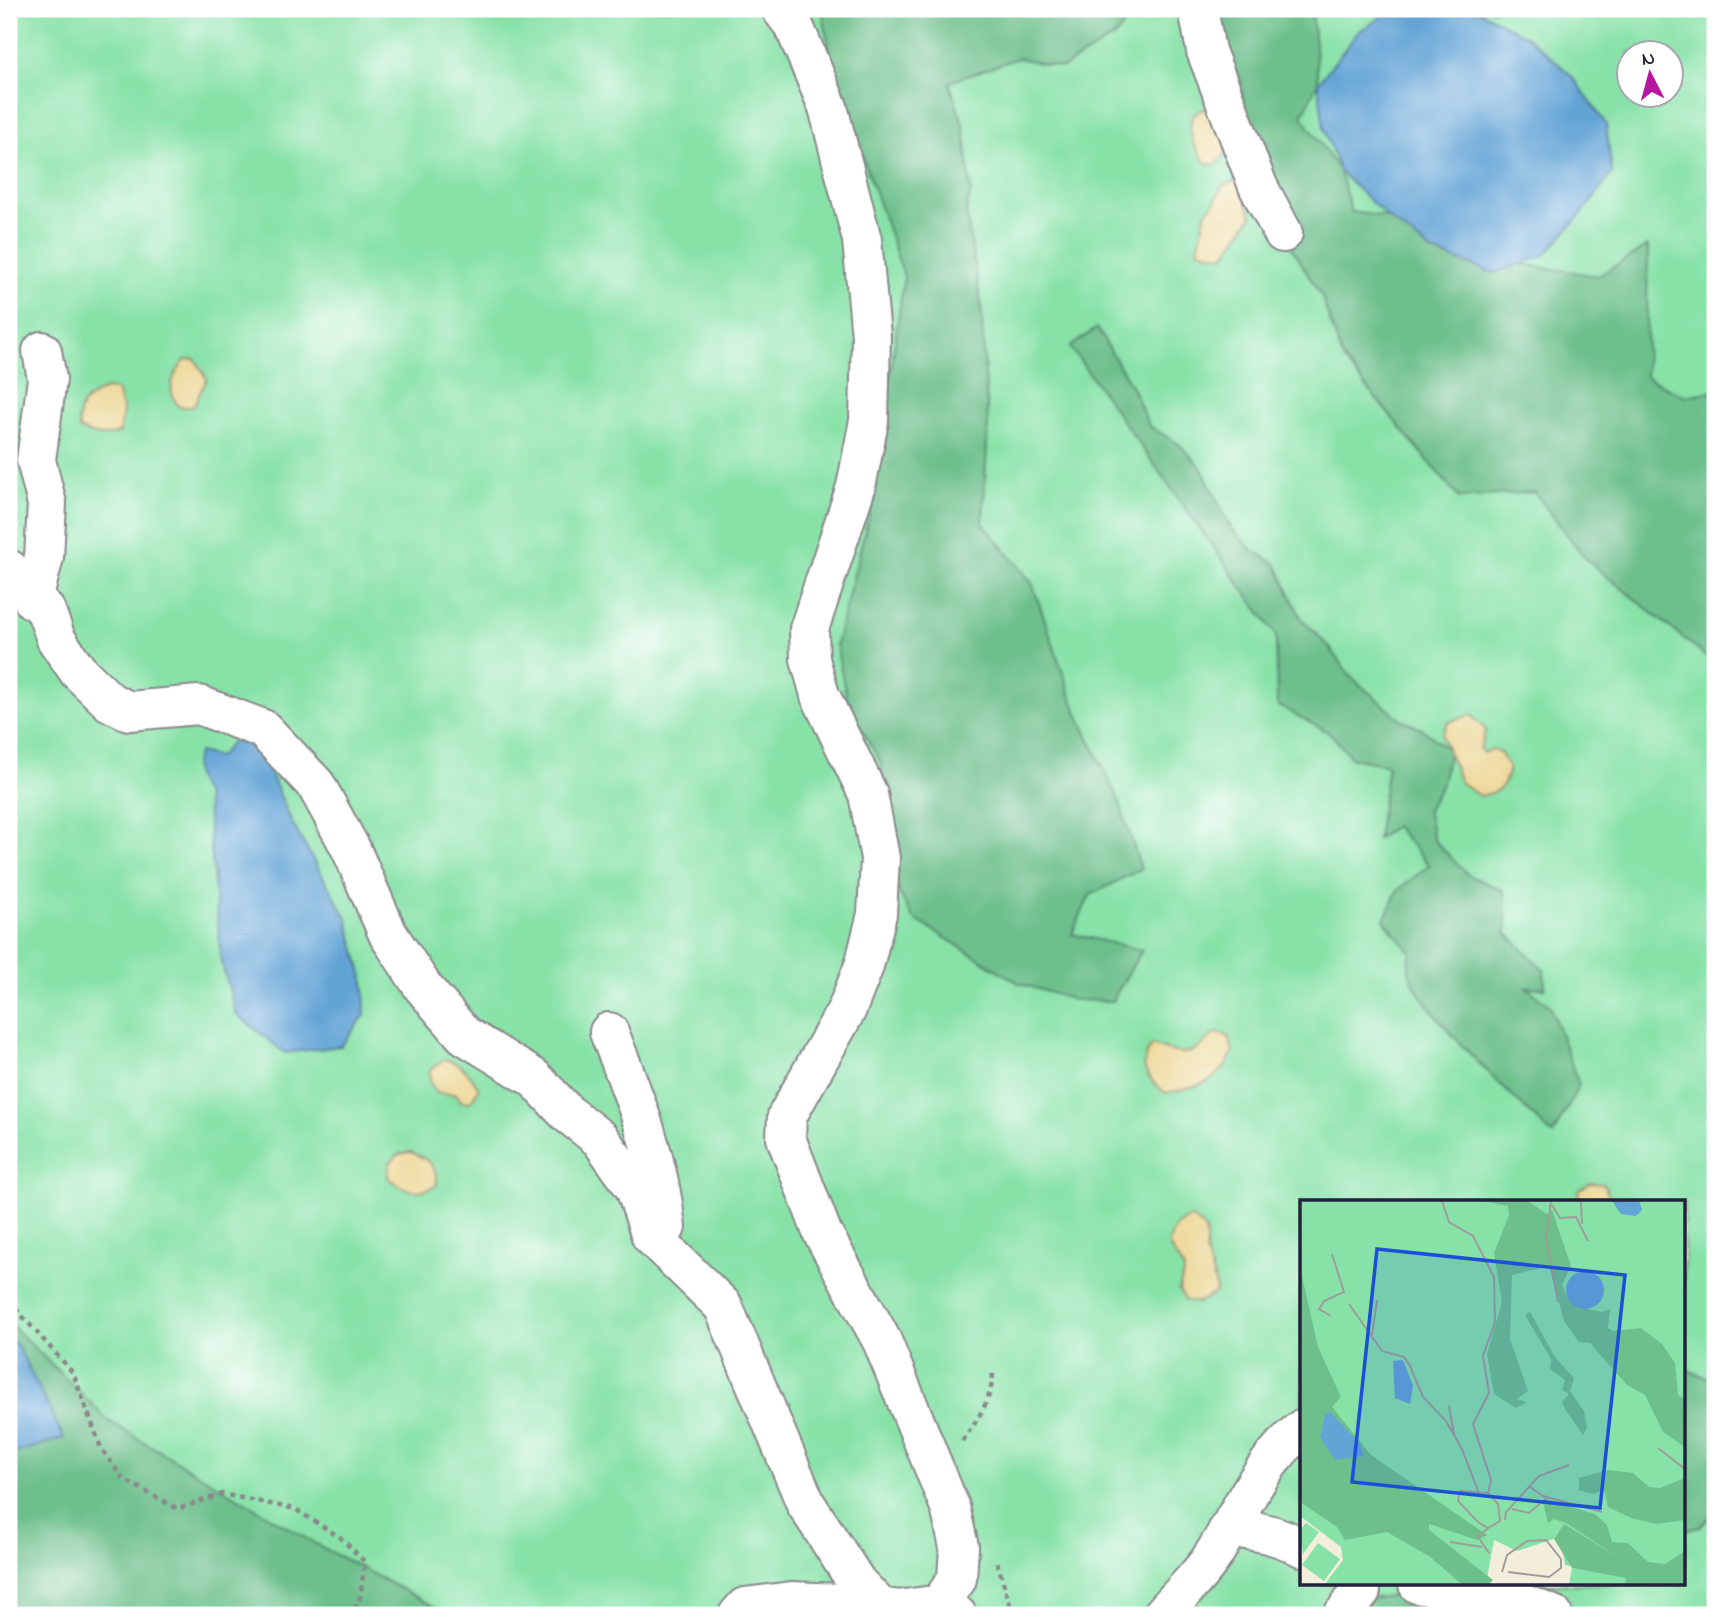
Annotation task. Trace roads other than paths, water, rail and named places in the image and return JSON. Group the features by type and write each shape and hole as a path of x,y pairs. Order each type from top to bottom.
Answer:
{"lane":[{"path":"738,1615 745,1607 792,1601 898,1610 948,1610 957,1579 959,1547 950,1507 882,1341 822,1232 786,1138 787,1116 847,1009 864,966 877,914 880,858 868,793 820,695 810,659 809,629 856,487 869,421 871,336 862,240 828,107 794,26 781,9"},
{"path":"1198,9 1206,51 1258,186 1283,233"},
{"path":"33,600 44,557 47,504 36,460 47,379 42,351"},
{"path":"9,569 33,600 46,611 56,639 78,671 110,702 129,711 199,705 263,729 316,785 351,849 388,934 423,986 464,1035 534,1078 567,1113 600,1139 635,1188 651,1236 723,1306 806,1504 858,1583 880,1607"},
{"path":"610,1032 654,1151 662,1189 668,1252"},
{"path":"619,1223 635,1188"},
{"path":"1162,1615 1210,1560 1246,1493 1282,1445 1300,1431"},
{"path":"1228,1529 1252,1529 1277,1535 1300,1546"},
{"path":"1343,1615 1361,1591 1358,1586"},
{"path":"1429,1586 1524,1604 1553,1615"}],"water":[{"path":"1394,9 1478,10 1528,37 1571,75 1606,124 1612,173 1586,209 1544,256 1494,273 1433,252 1387,217 1340,172 1324,129 1318,83 1358,32"},
{"path":"233,741 259,747 293,825 347,918 364,981 365,1015 341,1046 285,1053 236,1014 221,960 206,796 197,780 195,769 199,752 219,757"},
{"path":"9,1338 17,1345 64,1438 9,1455"}]}
